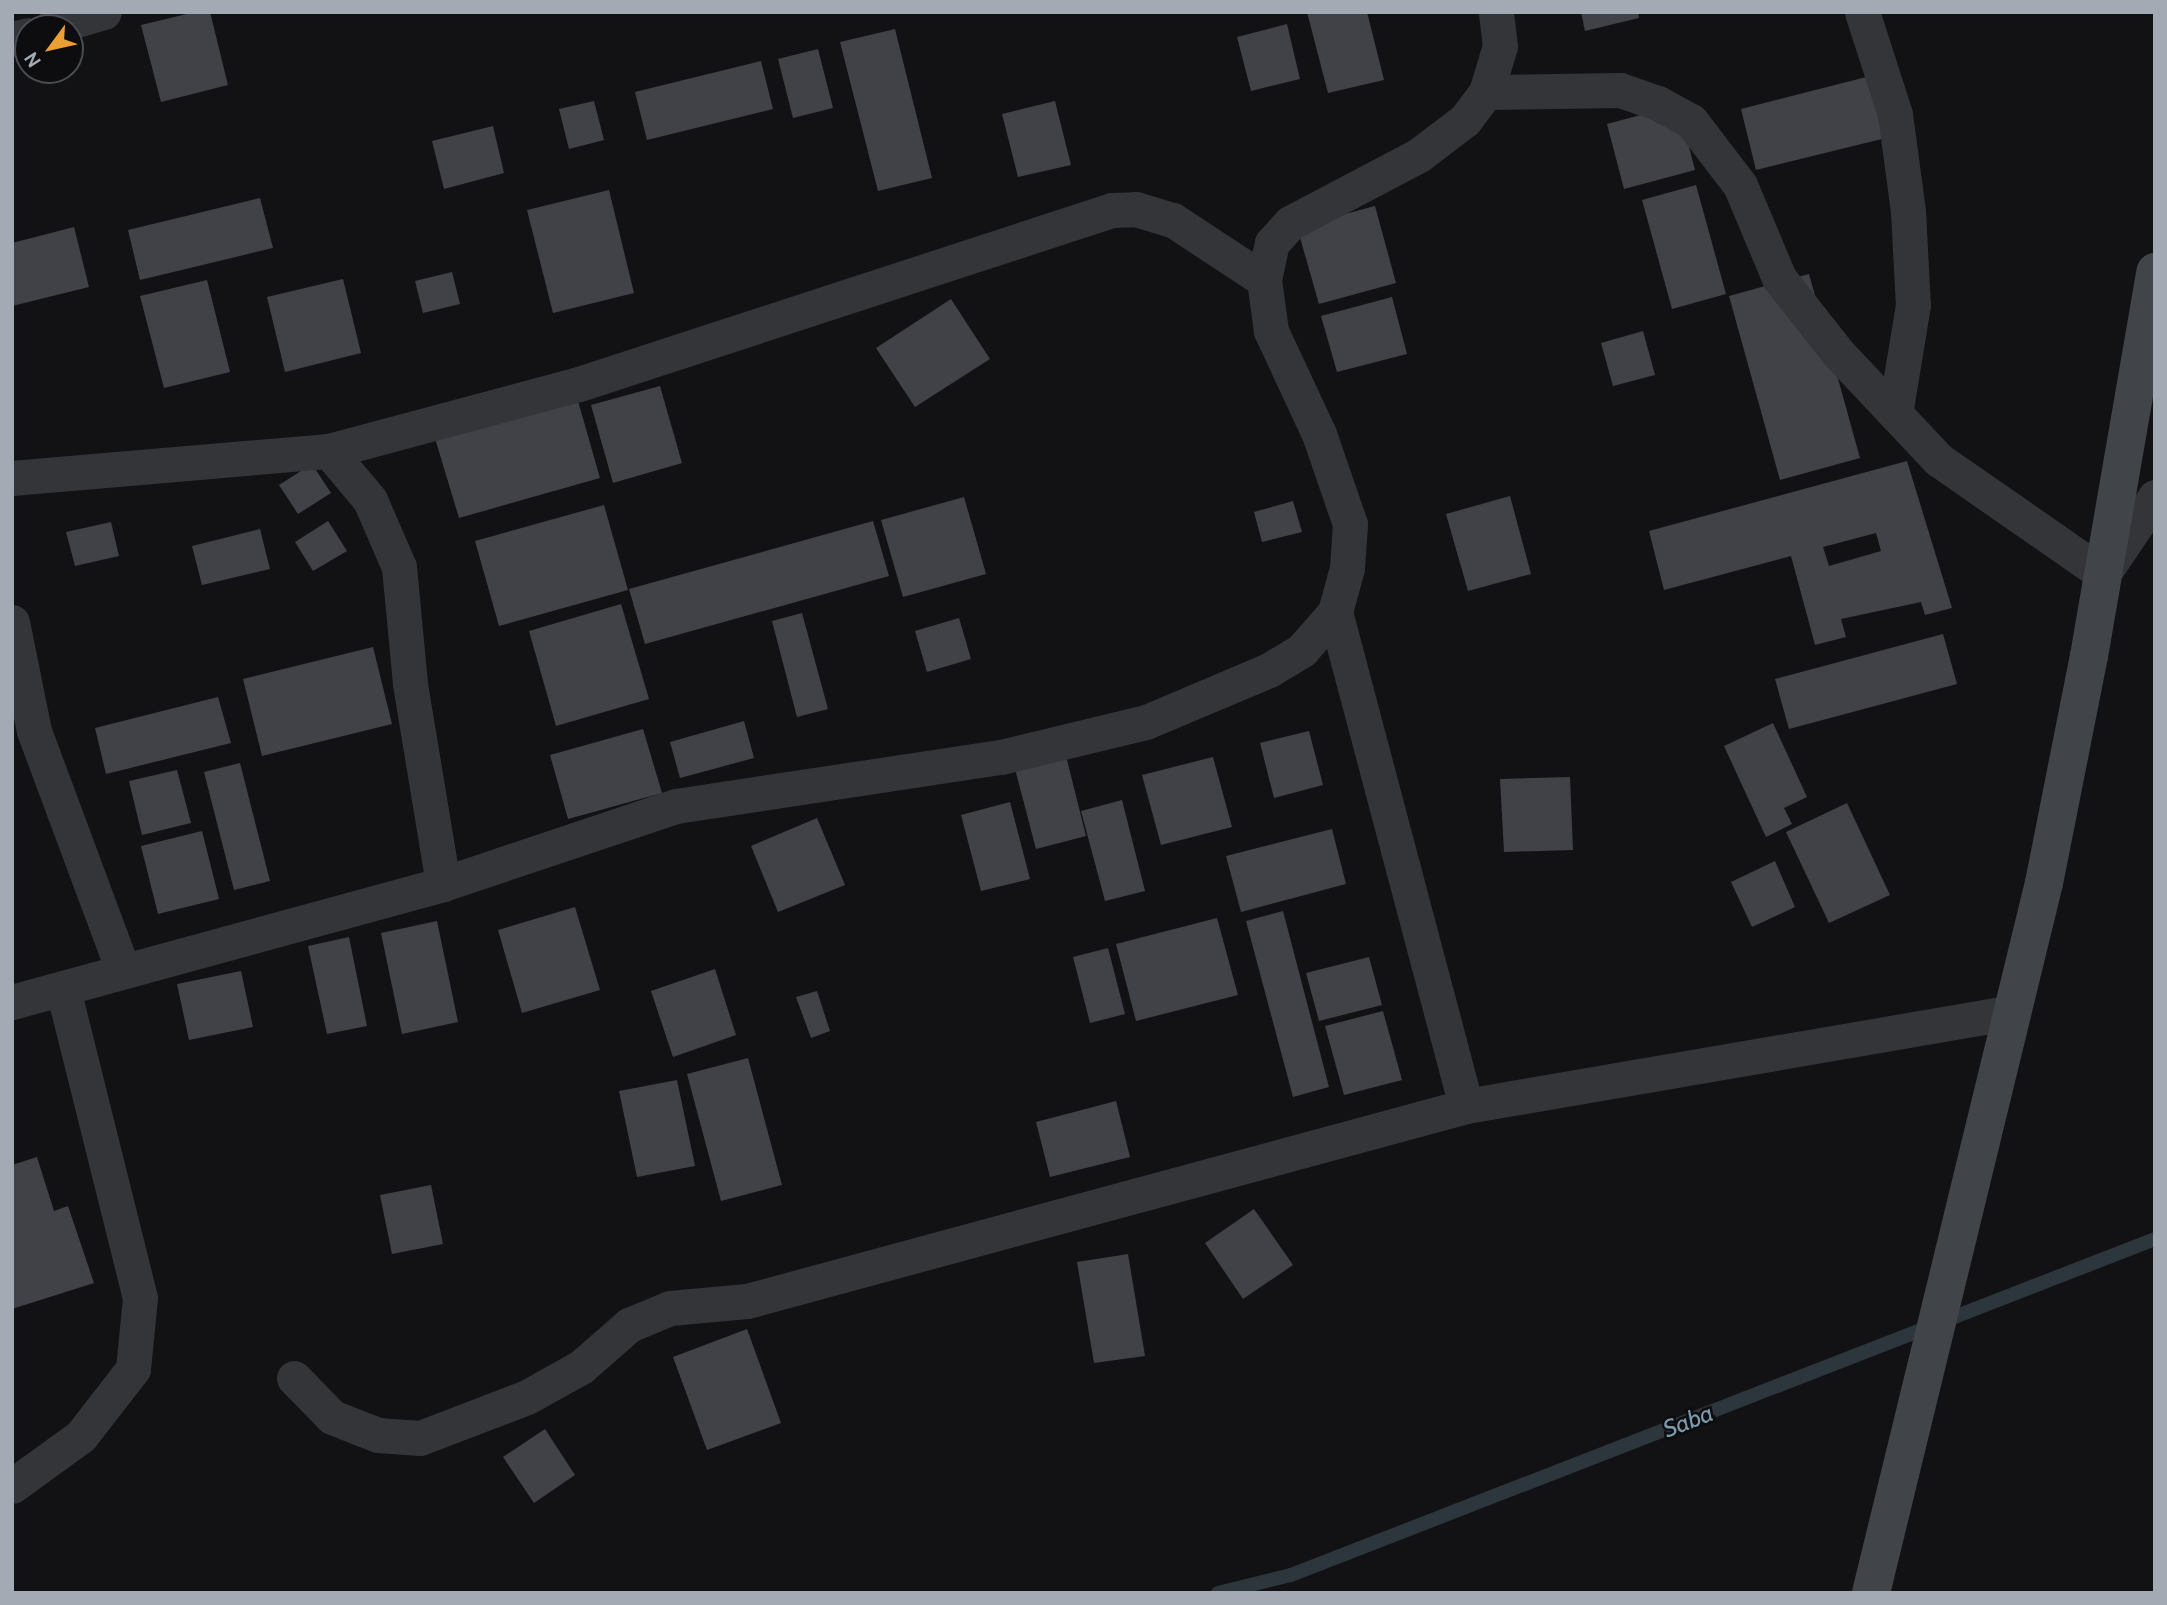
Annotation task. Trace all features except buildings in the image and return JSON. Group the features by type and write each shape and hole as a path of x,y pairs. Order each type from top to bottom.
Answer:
{"street":[{"path":"84,18 104,12"},
{"path":"12,1002 443,884 676,806 1001,757 1146,722 1269,670 1302,650 1335,612 1347,568 1350,524 1319,434 1271,331 1264,281 1272,243 1290,223 1419,155 1465,120 1486,92 1500,46 1496,12"},
{"path":"1862,12 1895,114 1908,211 1913,305 1895,414"},
{"path":"1486,92 1620,90 1658,103 1691,121 1740,185 1779,278 1805,317 1895,414 1968,482 2103,574"},
{"path":"12,478 330,451 579,384 1112,210 1136,209 1173,220 1264,281"},
{"path":"1871,1593 2044,883 2103,574 2155,272"},
{"path":"330,451 370,500 399,567 410,684 443,884"},
{"path":"2103,574 2155,497"},
{"path":"1335,612 1466,1106"},
{"path":"12,622 34,732 122,970"},
{"path":"12,1486 81,1436 133,1368 140,1298 63,990"},
{"path":"294,1378 332,1417 378,1435 420,1438 527,1397 581,1367 629,1325 670,1308 747,1301 1466,1106 2012,1012"}],"waterway":[{"name":"Saba","path":"1218,1593 1291,1575 2155,1239"}]}
